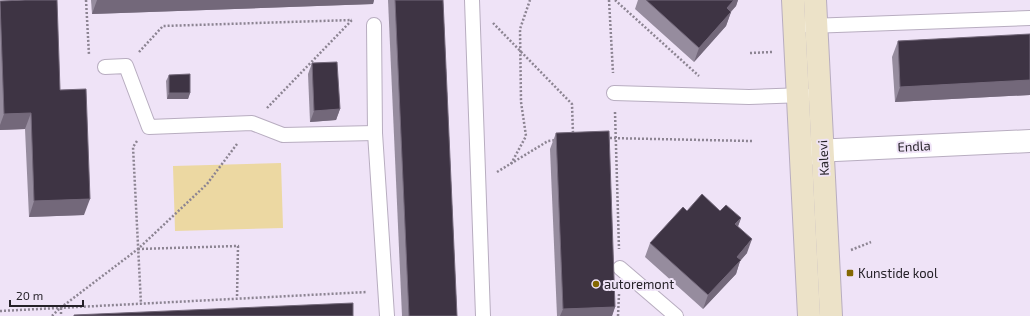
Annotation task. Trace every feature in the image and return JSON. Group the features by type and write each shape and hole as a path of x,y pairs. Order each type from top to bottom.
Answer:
{"main road":[{"name":"Kalevi","path":"793,0 808,316"},
{"name":"Kalevi","path":"815,0 830,316"}],"street":[{"name":"Endla","path":"801,159 814,150 1030,141"}],"lane":[{"path":"472,1 483,316"},
{"path":"795,27 1030,18"},
{"path":"374,25 375,133 387,316"},
{"path":"106,67 126,66 148,127 252,123 283,135 375,133"},
{"path":"614,93 750,97 820,95"},
{"path":"620,268 676,316"}],"path":[{"path":"86,0 89,65 106,67"},
{"path":"512,164 526,136 521,102 520,29 530,0"},
{"path":"609,0 620,268 618,316"},
{"path":"615,0 722,96"},
{"path":"472,1 572,104 574,138"},
{"path":"52,316 138,249 207,184 252,123 352,20 163,26 126,66"},
{"path":"750,53 772,52"},
{"path":"141,304 133,147 148,127"},
{"path":"602,138 752,141"},
{"path":"478,184 548,141 561,140"},
{"path":"851,257 851,250 871,242"},
{"path":"138,249 238,246 237,298"},
{"path":"0,311 385,291"},
{"path":"61,308 61,316"}],"shaded area":[{"path":"281,163 283,228 175,231 173,166"}],"building":[{"path":"57,0 60,90 86,89 90,199 34,201 31,113 4,114 0,1"},
{"path":"395,0 443,0 457,316 409,316"},
{"path":"646,0 734,0 727,8 731,12 699,48"},
{"path":"1030,34 1030,80 900,87 898,41"},
{"path":"337,62 340,109 314,111 312,63"},
{"path":"190,74 190,93 169,93 169,75"},
{"path":"609,131 615,307 563,309 556,133"},
{"path":"702,194 720,211 726,205 741,218 735,224 752,239 737,257 741,260 708,295 650,243 683,207 687,211"},
{"path":"353,303 353,316 74,316 74,315"}],"place":[{"name":"Kunstide kool","path":"850,273"},
{"name":"autoremont","path":"596,284"}]}
